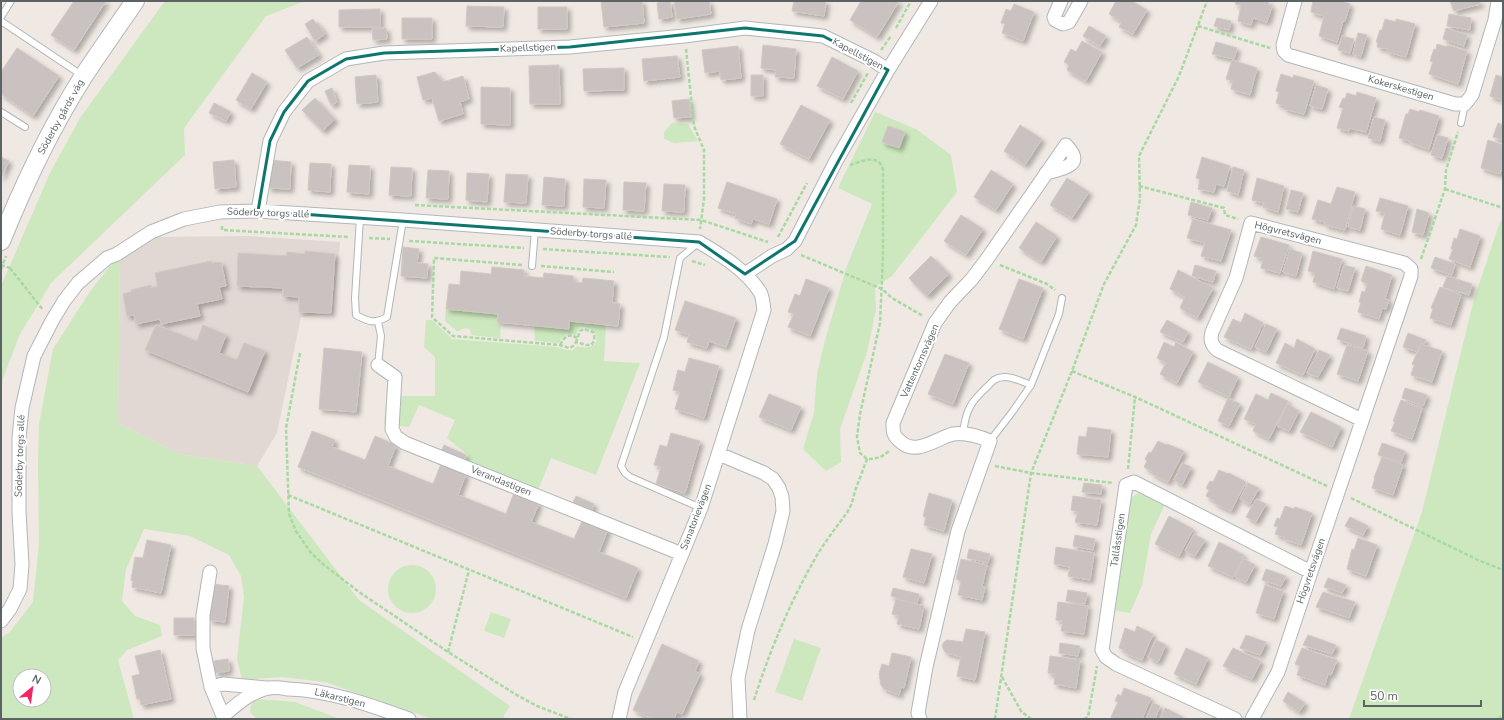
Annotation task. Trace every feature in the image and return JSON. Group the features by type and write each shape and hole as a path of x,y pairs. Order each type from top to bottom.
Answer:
{"main road":[{"name":"Söderby gårds väg","path":"1,241 32,169 55,125 83,77 135,1"}],"street":[{"path":"699,242 723,257 745,274 772,256 787,249 795,241 836,161 888,70 931,1"},
{"path":"1061,1 1054,17 1055,20 1063,24 1069,22 1081,1"},
{"path":"1284,51 1283,45 1296,1"},
{"path":"1465,104 1472,95 1495,20 1498,1"},
{"name":"Kapellstigen","path":"258,211 270,141 284,112 308,81 346,59 384,53 570,47 684,36 745,28 823,36 874,61 888,70"},
{"name":"Kokerskestigen","path":"1284,51 1292,57 1455,104 1465,104"},
{"name":"Vattentornsvägen","path":"898,440 893,432 893,423 936,323 950,302 972,279 987,260 1046,173"},
{"name":"Söderby torgs allé","path":"1,621 20,589 22,565 19,512 19,438 22,408 34,356 52,321 78,283 107,258 151,232 184,219 220,212 258,211 699,242"},
{"name":"Högvretsvägen","path":"1252,719 1278,672 1411,276 1411,269 1404,263 1251,223 1236,278 1212,332 1210,339 1212,345 1217,350 1362,420"},
{"name":"Sanatorievägen","path":"620,719 625,692 701,508 764,310 760,293 745,274"},
{"name":"Verandastigen","path":"378,365 395,377 392,429 396,437 404,443 682,554"},
{"path":"898,440 904,445 912,447 920,447 954,434 975,435 990,441 958,531 926,667 918,712 920,719"},
{"path":"718,454 764,473 773,479 779,488 782,498 782,511 774,544 748,630 738,678 740,719"},
{"path":"1126,485 1134,482 1311,572"},
{"name":"Tallåsstigen","path":"1102,650 1126,485"},
{"name":"Läkarstigen","path":"210,572 203,615 203,648 211,687 223,718 246,698 269,688"},
{"path":"1102,650 1106,657 1116,664 1235,719"},
{"name":"Läkarstigen","path":"211,687 223,684 304,689 341,697 409,719"}],"lane":[{"path":"1,16 11,1"},
{"path":"1,21 83,77"},
{"path":"1461,123 1465,104"},
{"path":"1,112 25,127"},
{"path":"360,218 354,298 356,315 367,321 378,322 387,317 403,220"},
{"path":"532,266 535,230"},
{"path":"699,242 680,258 664,337 621,466 625,473 630,477 701,508"},
{"path":"990,441 1031,385 1059,314 1062,298"},
{"path":"378,322 381,336 378,365"},
{"path":"963,434 964,418 971,404 994,380 1005,376 1031,385"}],"path":[{"path":"995,719 1031,473 1072,371 1104,284 1136,225 1140,199 1139,156 1179,76 1207,1"},
{"path":"1198,26 1284,51"},
{"path":"684,36 694,126 704,150 704,200 699,242"},
{"path":"1411,269 1419,262 1445,189 1446,170 1461,123"},
{"path":"836,161 850,165 870,158 876,160 882,166 883,257 880,323 860,414 857,437 860,453 867,459 883,456 893,448 898,440"},
{"path":"1139,186 1224,208 1225,215 1251,223"},
{"path":"1445,189 1503,208"},
{"path":"410,205 701,220 774,244 882,289 892,298 936,323"},
{"path":"220,212 222,230 680,258 705,265"},
{"path":"576,342 591,345 594,342 595,336 593,332 584,329 580,331 573,346 569,348 560,344 453,336 432,317 434,258 614,272"},
{"path":"987,260 1047,284 1056,290 1062,298"},
{"path":"1,265 10,268 52,321"},
{"path":"560,344 568,335 572,335 577,338"},
{"path":"300,353 286,428 289,514 292,523 305,544 315,557 359,592 448,652 537,706 571,719"},
{"path":"1072,371 1136,397 1503,570"},
{"path":"981,464 1031,473 1126,485 1136,397"},
{"path":"754,702 762,676 783,621 812,563 848,511 852,503 854,491 867,459"},
{"path":"288,496 646,643"},
{"path":"448,652 469,570"},
{"path":"1084,719 1088,717 1098,660 1102,650"},
{"path":"1002,677 1022,711 1031,719"},
{"path":"1498,719 1503,715"}],"highlighted area":[{"path":"745,28 823,36 888,70 795,241 745,274 699,242 258,211 270,141 284,112 308,81 346,59 384,53 570,47"}],"shaded area":[{"path":"248,236 340,242 333,314 301,317 277,433 257,466 178,454 118,423 120,257 154,237"}],"green space":[{"path":"165,1 305,1 266,16 184,128 185,155 51,283 19,336 1,384 1,286 50,173 80,118"},
{"path":"875,112 916,129 951,155 957,192 892,276 875,287 876,310 867,352 840,429 841,462 826,471 803,449 814,413 817,374 825,340 847,266 872,204 838,188"},
{"path":"672,123 688,124 698,141 674,143 664,139 664,132"},
{"path":"1503,217 1503,719 1349,719 1422,512 1474,299"},
{"path":"120,257 118,423 178,454 257,466 359,600 510,706 504,715 504,719 433,719 325,682 282,677 242,680 237,659 244,597 241,576 229,555 190,536 144,529 126,569 122,601 135,616 160,625 162,636 127,650 118,660 134,719 1,719 1,638 10,632 33,602 39,544 39,424 53,349 89,293 109,267"},
{"path":"446,309 498,314 497,322 501,322 500,338 471,335 470,329 468,328 458,332 445,321"},
{"path":"426,320 432,320 452,339 557,347 566,350 573,350 577,346 589,347 593,345 597,339 594,332 586,327 580,327 576,335 567,334 559,343 535,341 534,325 568,329 569,321 606,324 604,361 640,363 596,475 551,458 536,495 462,466 468,455 447,438 455,420 419,405 409,427 384,424 387,391 394,392 395,396 435,396 435,357 424,347"},
{"path":"1139,493 1164,506 1151,534 1142,585 1130,613 1113,610 1128,499"},
{"path":"412,565 421,567 429,572 434,580 436,589 434,598 429,606 421,611 412,613 403,611 395,606 390,598 388,589 390,580 395,572 403,567"},
{"path":"491,612 511,619 504,638 484,631"},
{"path":"794,639 821,648 802,701 775,692"},
{"path":"257,699 295,702 340,719 257,719 250,712 251,704"}],"building":[{"path":"74,1 106,1 74,50 51,35"},
{"path":"601,1 642,1 644,23 604,27"},
{"path":"670,1 672,17 659,19 657,3"},
{"path":"674,1 709,1 711,14 677,19"},
{"path":"794,1 826,1 824,16 792,11"},
{"path":"861,1 899,1 877,37 850,20"},
{"path":"1116,1 1132,1 1147,10 1133,34 1119,27 1122,22 1109,14"},
{"path":"1236,1 1269,1 1268,5 1272,6 1267,22 1253,18 1251,25 1238,21 1241,5 1235,4"},
{"path":"1313,1 1341,1 1350,4 1337,42 1319,36 1324,16 1311,12"},
{"path":"1450,1 1480,1 1480,4 1454,11"},
{"path":"1014,4 1034,12 1023,41 1002,33 1005,24 1001,23 1006,9 1011,11"},
{"path":"467,6 504,7 503,27 466,26"},
{"path":"538,7 567,7 567,29 538,29"},
{"path":"380,9 380,27 339,27 339,10"},
{"path":"1449,14 1471,18 1470,30 1447,26"},
{"path":"402,18 432,18 432,39 402,39"},
{"path":"1217,18 1231,21 1229,30 1214,26"},
{"path":"313,19 316,24 318,23 325,34 315,41 305,24"},
{"path":"1385,19 1396,22 1396,19 1415,24 1406,57 1387,52 1388,49 1377,47 1378,42 1376,42 1380,30 1382,30"},
{"path":"1089,26 1106,36 1100,46 1083,36"},
{"path":"386,28 387,39 373,40 372,29"},
{"path":"1446,28 1467,35 1464,46 1443,39"},
{"path":"1358,33 1367,35 1361,56 1353,54"},
{"path":"1342,36 1354,39 1350,53 1338,50"},
{"path":"307,37 319,55 297,68 285,50"},
{"path":"1082,41 1102,52 1086,81 1067,70 1069,65 1064,62 1071,49 1076,52"},
{"path":"1216,42 1237,48 1234,59 1212,54"},
{"path":"1437,44 1447,47 1447,45 1467,51 1458,84 1429,74 1433,62 1430,61 1434,49 1436,50"},
{"path":"763,45 796,49 794,78 775,77 776,70 761,68"},
{"path":"738,46 741,78 721,80 720,71 705,73 702,50"},
{"path":"17,48 59,76 33,116 1,94 1,72"},
{"path":"677,56 680,77 644,81 642,59"},
{"path":"832,57 858,71 843,99 817,86"},
{"path":"1232,60 1257,68 1250,95 1231,89 1233,81 1226,79"},
{"path":"559,65 560,104 530,104 529,66"},
{"path":"624,68 624,90 584,91 583,69"},
{"path":"435,72 443,82 463,76 469,99 460,102 463,114 439,121 432,98 423,100 417,77"},
{"path":"252,73 267,82 251,109 236,100"},
{"path":"1281,74 1293,78 1294,75 1314,81 1304,114 1284,109 1285,106 1276,103 1279,92 1276,91"},
{"path":"376,75 378,102 357,104 355,77"},
{"path":"751,75 763,75 763,96 751,96"},
{"path":"1496,75 1503,77 1503,103 1501,102 1502,100 1490,96"},
{"path":"1316,85 1328,89 1322,109 1310,106"},
{"path":"481,87 510,88 510,125 481,124"},
{"path":"332,88 337,102 331,105 325,91"},
{"path":"1357,92 1376,98 1366,132 1349,128 1349,131 1337,128 1343,108 1339,107 1343,98 1345,99 1347,93 1356,96"},
{"path":"315,98 335,119 323,131 302,110"},
{"path":"689,99 691,117 674,118 672,101"},
{"path":"214,103 231,112 226,121 209,113"},
{"path":"801,105 830,120 809,159 780,144"},
{"path":"1410,109 1419,112 1420,110 1439,116 1429,149 1399,138 1406,114 1408,114"},
{"path":"1374,117 1385,120 1380,141 1368,138"},
{"path":"1498,123 1503,125 1503,140 1493,137"},
{"path":"1020,125 1042,139 1025,165 1004,151"},
{"path":"888,126 905,132 899,148 882,142"},
{"path":"1437,135 1448,138 1442,158 1431,155"},
{"path":"1488,140 1503,145 1503,162 1500,174 1481,168"},
{"path":"1,157 9,161 1,178"},
{"path":"1202,157 1230,166 1224,186 1216,184 1214,192 1198,189 1200,179 1196,178"},
{"path":"234,160 236,187 215,189 213,162"},
{"path":"270,160 291,162 290,189 268,188"},
{"path":"310,163 331,164 330,192 308,190"},
{"path":"349,165 370,166 369,194 347,192"},
{"path":"391,167 412,168 411,196 389,195"},
{"path":"1233,167 1244,170 1238,195 1227,191"},
{"path":"428,170 449,171 448,199 426,198"},
{"path":"991,170 1013,184 996,210 974,197"},
{"path":"467,173 489,174 487,202 466,200"},
{"path":"506,174 528,175 526,203 504,202"},
{"path":"544,177 565,179 564,206 542,205"},
{"path":"1067,178 1089,192 1072,218 1050,205"},
{"path":"1257,178 1284,186 1278,212 1263,207 1264,203 1252,200"},
{"path":"584,179 606,180 604,208 583,207"},
{"path":"624,182 646,183 644,211 623,210"},
{"path":"727,182 777,199 769,224 753,219 751,224 735,218 736,214 718,208"},
{"path":"664,184 685,185 684,212 662,211"},
{"path":"1337,187 1355,192 1345,230 1325,225 1325,222 1312,219 1318,200 1331,204"},
{"path":"1291,190 1303,193 1298,212 1286,209"},
{"path":"1380,198 1408,206 1400,235 1381,229 1385,213 1376,211"},
{"path":"1191,202 1212,208 1208,220 1188,215"},
{"path":"1353,206 1365,209 1360,230 1348,227"},
{"path":"1417,209 1429,213 1423,235 1412,232"},
{"path":"961,215 983,229 966,255 944,241"},
{"path":"1193,219 1231,230 1221,261 1201,256 1205,243 1187,238"},
{"path":"1036,222 1057,236 1041,262 1019,248"},
{"path":"1460,229 1480,236 1470,267 1449,259 1453,249 1451,249 1454,238 1457,239"},
{"path":"1261,237 1289,245 1280,273 1261,268 1263,259 1254,256"},
{"path":"403,247 419,249 417,263 428,264 427,278 401,276"},
{"path":"1290,249 1302,253 1296,276 1283,272"},
{"path":"305,251 335,254 331,313 299,312 299,297 283,296 283,288 237,286 238,253 286,256 287,252 305,254"},
{"path":"1313,251 1342,259 1334,289 1313,282 1315,273 1308,271"},
{"path":"931,256 949,274 927,296 909,278"},
{"path":"1435,257 1455,264 1452,275 1431,268"},
{"path":"211,261 212,263 221,262 226,286 219,287 222,299 197,304 200,316 161,324 160,319 136,324 134,315 127,316 123,294 131,292 131,290 151,285 151,288 158,286 155,273"},
{"path":"1195,265 1216,271 1213,282 1192,276"},
{"path":"1344,265 1355,268 1348,291 1337,288"},
{"path":"1366,266 1392,275 1385,299 1389,300 1386,309 1382,308 1379,319 1358,312 1362,291 1365,292 1367,284 1361,281"},
{"path":"492,267 524,270 524,276 543,278 544,273 573,276 574,282 582,283 583,278 614,281 612,303 620,304 618,326 569,321 569,329 497,322 498,314 446,309 449,284 460,285 461,271 491,274"},
{"path":"1178,270 1213,288 1197,318 1180,308 1185,297 1170,289"},
{"path":"1447,276 1472,284 1469,295 1443,287"},
{"path":"806,279 829,288 810,336 788,327 794,314 788,312 795,294 800,296"},
{"path":"1019,279 1043,288 1023,339 999,329"},
{"path":"1440,287 1461,295 1451,325 1430,318 1433,309 1431,308"},
{"path":"685,301 736,318 726,347 709,341 707,348 687,342 689,335 675,330"},
{"path":"1245,313 1263,323 1251,349 1224,337 1233,319 1241,323"},
{"path":"1167,320 1188,332 1183,342 1160,332"},
{"path":"1266,324 1277,329 1266,352 1255,347"},
{"path":"156,325 197,341 203,325 226,335 219,353 237,360 244,343 265,351 248,392 145,350"},
{"path":"1341,328 1366,336 1363,348 1337,339"},
{"path":"1408,333 1426,340 1424,344 1421,343 1418,352 1403,347"},
{"path":"1297,339 1315,349 1303,375 1276,363 1285,343 1294,348"},
{"path":"1164,342 1174,347 1176,342 1193,352 1177,383 1160,374 1166,363 1157,358"},
{"path":"1421,344 1442,351 1432,382 1411,375 1414,365 1412,364"},
{"path":"1347,345 1368,351 1358,381 1337,374"},
{"path":"324,348 362,352 356,412 319,409"},
{"path":"1319,350 1330,355 1318,377 1307,373"},
{"path":"945,354 969,363 953,404 928,394"},
{"path":"689,358 719,366 704,418 675,409 680,392 673,390 678,370 685,372"},
{"path":"1208,362 1238,377 1229,397 1198,382"},
{"path":"1405,388 1427,395 1423,406 1402,398"},
{"path":"1271,393 1288,401 1269,439 1253,431 1256,424 1244,419 1256,394 1268,400"},
{"path":"769,394 801,407 791,430 759,417"},
{"path":"1228,398 1240,404 1229,426 1218,421"},
{"path":"1401,400 1422,408 1412,439 1391,431"},
{"path":"1288,404 1299,411 1289,431 1277,426"},
{"path":"1311,412 1341,427 1332,447 1300,432"},
{"path":"1088,427 1111,430 1108,457 1077,454 1079,436 1086,437"},
{"path":"312,431 335,440 332,447 365,460 375,436 396,445 388,466 433,484 441,464 466,474 458,495 506,514 514,493 539,503 531,522 574,539 583,519 608,529 599,552 638,568 626,598 298,467"},
{"path":"671,433 700,441 685,493 656,484 661,467 654,465 660,445 667,447"},
{"path":"1158,441 1184,451 1168,482 1152,474 1153,472 1144,467 1147,461 1145,459 1149,452 1151,453"},
{"path":"1382,443 1405,451 1401,462 1378,455"},
{"path":"444,445 466,455 461,468 438,458"},
{"path":"1382,457 1403,465 1393,495 1372,488"},
{"path":"1182,463 1191,467 1182,485 1174,480"},
{"path":"1219,470 1228,474 1229,473 1246,482 1231,511 1214,503 1215,501 1206,496 1209,490 1206,488 1210,481 1213,482"},
{"path":"1084,483 1102,485 1101,494 1082,492"},
{"path":"1248,483 1259,488 1250,504 1240,499"},
{"path":"929,493 952,500 944,531 924,525 926,517 923,516"},
{"path":"576,496 594,504 590,515 571,507"},
{"path":"1073,496 1101,500 1097,525 1075,522 1078,512 1071,510"},
{"path":"1256,499 1266,504 1256,522 1246,517"},
{"path":"1285,506 1294,509 1295,507 1312,513 1301,545 1275,534 1278,527 1274,526 1277,518 1280,519"},
{"path":"1169,516 1193,529 1179,556 1155,544"},
{"path":"1350,517 1368,526 1363,535 1345,526"},
{"path":"1194,534 1205,540 1195,556 1185,551"},
{"path":"1075,535 1095,539 1093,550 1073,546"},
{"path":"1358,538 1377,545 1366,576 1347,569 1352,549 1354,550"},
{"path":"147,540 171,545 161,593 132,587 133,581 131,580 135,557 143,558"},
{"path":"1219,542 1244,555 1233,577 1208,566"},
{"path":"1056,547 1094,553 1090,580 1068,576 1070,567 1054,564"},
{"path":"911,549 932,554 924,583 903,577"},
{"path":"969,549 990,554 988,563 967,558"},
{"path":"961,559 987,565 982,586 985,587 982,600 958,595 961,581 956,579"},
{"path":"1244,559 1255,565 1246,582 1235,577"},
{"path":"1266,569 1286,576 1281,586 1262,580"},
{"path":"1328,578 1346,585 1342,593 1324,587"},
{"path":"213,584 229,586 225,622 209,620"},
{"path":"1265,585 1283,591 1274,619 1256,613"},
{"path":"893,588 919,594 917,604 896,599 896,597 891,596"},
{"path":"1068,590 1087,593 1085,604 1066,601"},
{"path":"1323,592 1355,602 1349,618 1316,607"},
{"path":"896,599 924,606 919,629 897,624 899,616 892,614"},
{"path":"1058,602 1088,606 1084,634 1061,631 1063,621 1056,620"},
{"path":"174,618 194,618 195,635 174,635"},
{"path":"1137,626 1153,634 1142,660 1125,653 1126,651 1119,648 1125,628 1135,632"},
{"path":"966,629 985,632 975,680 957,676 961,657 945,652 942,646 947,640 963,642"},
{"path":"1246,635 1266,642 1260,655 1240,648"},
{"path":"1308,635 1336,645 1332,654 1303,645"},
{"path":"1156,640 1166,645 1158,662 1148,657"},
{"path":"1060,643 1080,646 1078,656 1059,653"},
{"path":"662,644 699,661 695,671 700,674 682,714 677,712 674,719 652,719 633,710"},
{"path":"1186,648 1208,658 1196,684 1174,674"},
{"path":"1233,648 1261,661 1252,679 1223,666"},
{"path":"1302,648 1337,660 1331,675 1328,674 1325,685 1297,675 1300,666 1295,664"},
{"path":"160,650 171,699 141,705 140,699 137,699 132,676 140,674 135,656"},
{"path":"892,653 911,657 904,688 901,687 899,695 884,689 881,685 879,674 882,664 889,666"},
{"path":"1050,656 1080,660 1076,688 1054,684 1055,674 1048,673"},
{"path":"228,659 229,671 215,673 214,661"},
{"path":"1124,688 1151,698 1142,719 1115,719 1111,717 1118,702 1115,701 1118,694 1121,696"},
{"path":"1288,692 1305,703 1299,712 1283,701"},
{"path":"1153,703 1160,706 1155,719 1146,719"},
{"path":"1165,708 1183,717 1182,719 1160,719"}]}
